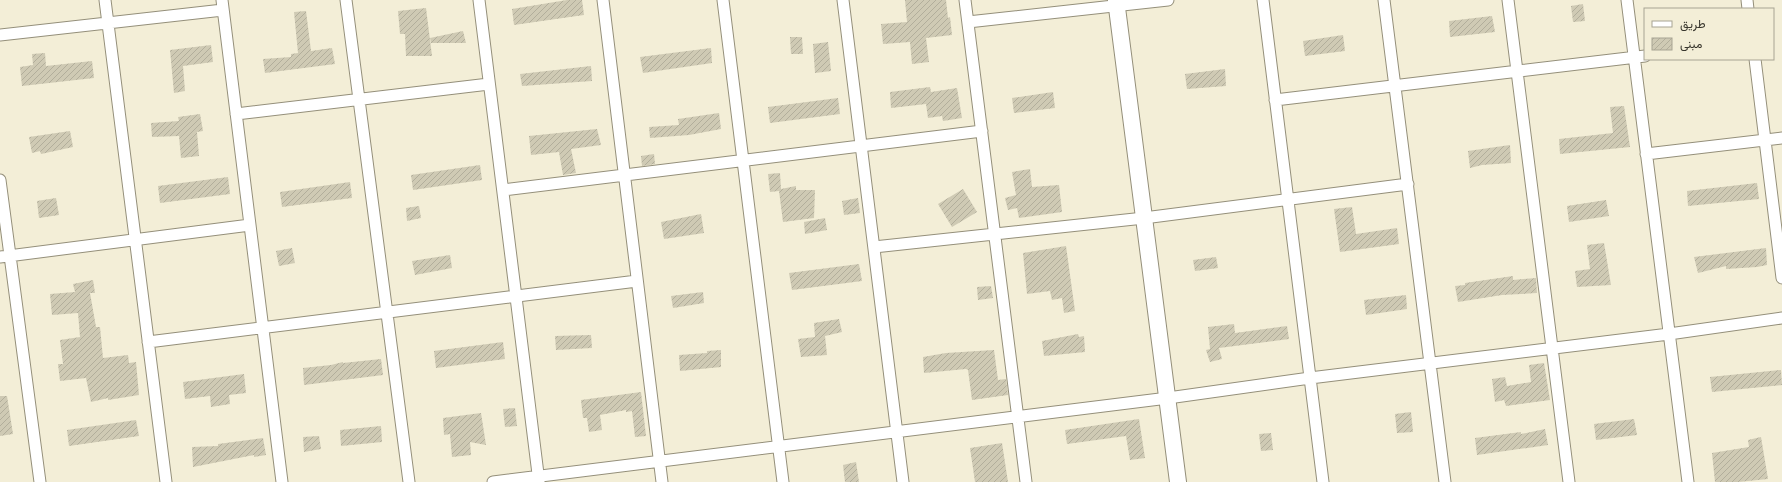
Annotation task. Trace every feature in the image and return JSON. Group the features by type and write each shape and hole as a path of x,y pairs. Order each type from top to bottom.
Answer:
{"street":[{"path":"105,0 166,482"},
{"path":"346,0 409,482"},
{"path":"479,0 539,479"},
{"path":"603,0 662,482"},
{"path":"723,0 783,482"},
{"path":"843,0 903,482"},
{"path":"965,0 1026,482"},
{"path":"968,22 1117,4 1168,0"},
{"path":"1263,0 1323,482"},
{"path":"1384,0 1445,482"},
{"path":"1508,0 1569,482"},
{"path":"1627,0 1639,56 1646,154 1688,482"},
{"path":"1117,4 1178,482"},
{"path":"0,35 108,23 222,5 282,482"},
{"path":"1275,100 1639,56"},
{"path":"1755,60 1782,278"},
{"path":"236,114 490,84"},
{"path":"503,190 982,131"},
{"path":"1646,154 1782,138"},
{"path":"0,180 5,257 40,482"},
{"path":"874,246 1144,218 1408,184"},
{"path":"5,257 250,225"},
{"path":"148,342 637,281"},
{"path":"493,482 539,479 660,461 1168,398 1310,378 1669,334 1782,318"}],"building":[{"path":"567,0 582,0 584,15 514,25 512,9"},
{"path":"905,0 946,0 952,35 926,38 929,62 912,64 910,42 883,44 881,24 907,22"},
{"path":"1583,4 1585,21 1573,22 1571,6"},
{"path":"426,8 432,56 406,56 405,34 400,34 398,11"},
{"path":"306,11 311,51 332,48 335,64 265,73 263,59 291,57 291,54 298,53 294,12"},
{"path":"1492,16 1495,32 1450,37 1449,21"},
{"path":"463,31 466,43 431,43 430,38"},
{"path":"1343,35 1345,51 1305,56 1303,41"},
{"path":"790,37 802,37 803,54 791,54"},
{"path":"828,42 831,71 815,73 813,44"},
{"path":"211,45 213,62 183,66 185,91 174,93 170,50"},
{"path":"711,48 712,63 643,73 640,57"},
{"path":"45,53 46,66 92,61 94,78 22,86 20,67 33,65 32,54"},
{"path":"591,66 592,81 522,86 520,74"},
{"path":"1225,69 1226,86 1187,89 1185,74"},
{"path":"930,87 931,92 957,88 962,118 943,121 942,116 928,118 926,104 891,108 890,92"},
{"path":"1053,92 1055,108 1014,113 1012,98"},
{"path":"838,98 840,114 770,123 768,107"},
{"path":"1624,106 1630,147 1560,154 1559,139 1613,133 1610,107"},
{"path":"719,113 721,129 689,135 650,138 649,127 679,125 678,119"},
{"path":"200,114 203,131 197,132 199,156 181,158 179,136 152,137 151,123 179,121 178,117"},
{"path":"597,129 601,145 571,149 576,173 563,175 559,152 531,155 529,136"},
{"path":"70,131 73,147 41,154 40,151 32,153 29,137"},
{"path":"1510,145 1511,163 1482,165 1470,168 1468,151"},
{"path":"654,154 655,164 642,166 641,156"},
{"path":"480,165 482,180 413,190 411,175"},
{"path":"1030,169 1032,187 1059,185 1062,212 1019,218 1017,208 1008,210 1005,198 1016,195 1012,172"},
{"path":"780,173 781,189 796,186 796,190 815,190 814,218 783,222 779,191 770,192 768,174"},
{"path":"228,177 230,194 160,203 158,186"},
{"path":"350,182 352,198 282,207 280,192"},
{"path":"1757,183 1759,199 1688,206 1687,191"},
{"path":"963,189 977,212 952,227 938,204"},
{"path":"56,198 59,215 39,218 37,201"},
{"path":"858,198 860,213 844,215 842,201"},
{"path":"1606,200 1609,216 1569,222 1567,206"},
{"path":"419,206 421,218 407,221 406,208"},
{"path":"1352,207 1356,234 1397,228 1399,244 1340,252 1334,209"},
{"path":"701,214 704,233 664,239 661,222"},
{"path":"825,218 827,230 805,234 804,222"},
{"path":"1604,243 1611,285 1577,287 1575,271 1590,269 1587,245"},
{"path":"1066,246 1075,311 1064,313 1062,298 1052,300 1050,291 1027,294 1023,253"},
{"path":"292,248 295,263 279,266 276,251"},
{"path":"1766,248 1767,265 1757,267 1726,269 1726,266 1698,273 1694,257"},
{"path":"450,255 452,268 415,275 412,261"},
{"path":"1216,257 1218,268 1195,271 1193,260"},
{"path":"859,264 862,281 792,290 789,273"},
{"path":"1513,276 1513,280 1536,278 1537,293 1502,295 1458,302 1455,286 1465,285 1465,283"},
{"path":"93,280 95,293 90,293 96,327 100,327 103,358 128,355 129,363 136,362 139,395 108,400 108,398 91,402 86,378 60,381 58,364 63,364 60,340 80,337 78,313 52,315 50,294 75,292 73,284"},
{"path":"991,286 993,298 978,300 977,287"},
{"path":"703,292 704,303 673,308 671,296"},
{"path":"1406,295 1407,309 1366,315 1364,300"},
{"path":"839,319 842,332 825,336 827,355 801,357 798,339 815,337 814,323"},
{"path":"1234,324 1235,333 1287,326 1289,339 1219,348 1222,359 1210,362 1206,350 1210,349 1208,327"},
{"path":"1078,334 1079,337 1084,336 1085,352 1044,356 1042,341"},
{"path":"591,335 592,348 556,350 555,336"},
{"path":"503,342 505,359 436,368 434,351"},
{"path":"721,350 721,367 680,371 679,355 707,353 707,351"},
{"path":"994,350 998,380 1006,379 1008,395 972,400 968,370 966,369 924,373 923,357 946,353"},
{"path":"381,359 383,375 304,385 303,368 343,362"},
{"path":"1544,363 1550,400 1506,406 1504,400 1495,402 1492,379 1505,377 1507,386 1531,382 1529,365"},
{"path":"1781,370 1782,385 1712,392 1710,377"},
{"path":"244,374 246,393 229,395 230,404 211,407 210,396 185,399 183,382"},
{"path":"641,392 646,436 635,437 632,411 626,412 626,410 600,415 602,430 589,432 587,418 583,418 581,400"},
{"path":"0,396 7,396 13,434 0,436"},
{"path":"515,408 517,426 505,427 503,409"},
{"path":"1411,412 1413,432 1397,433 1395,414"},
{"path":"481,413 486,445 470,442 471,455 452,457 450,434 444,435 443,418"},
{"path":"1139,419 1145,458 1130,460 1126,436 1067,444 1065,430"},
{"path":"1634,419 1637,435 1596,440 1594,424"},
{"path":"136,420 139,436 69,446 67,430"},
{"path":"381,426 382,442 341,446 340,430"},
{"path":"1545,429 1548,445 1477,455 1475,438 1521,432 1521,434"},
{"path":"1271,433 1273,450 1261,451 1259,434"},
{"path":"319,436 321,449 304,452 303,437"},
{"path":"1761,437 1768,479 1738,482 1715,482 1712,453 1749,447 1748,440"},
{"path":"263,438 266,455 254,457 254,455 193,467 192,447 218,446 218,444"},
{"path":"1002,443 1008,482 975,482 970,448"},
{"path":"856,462 859,482 845,482 843,465"}]}
